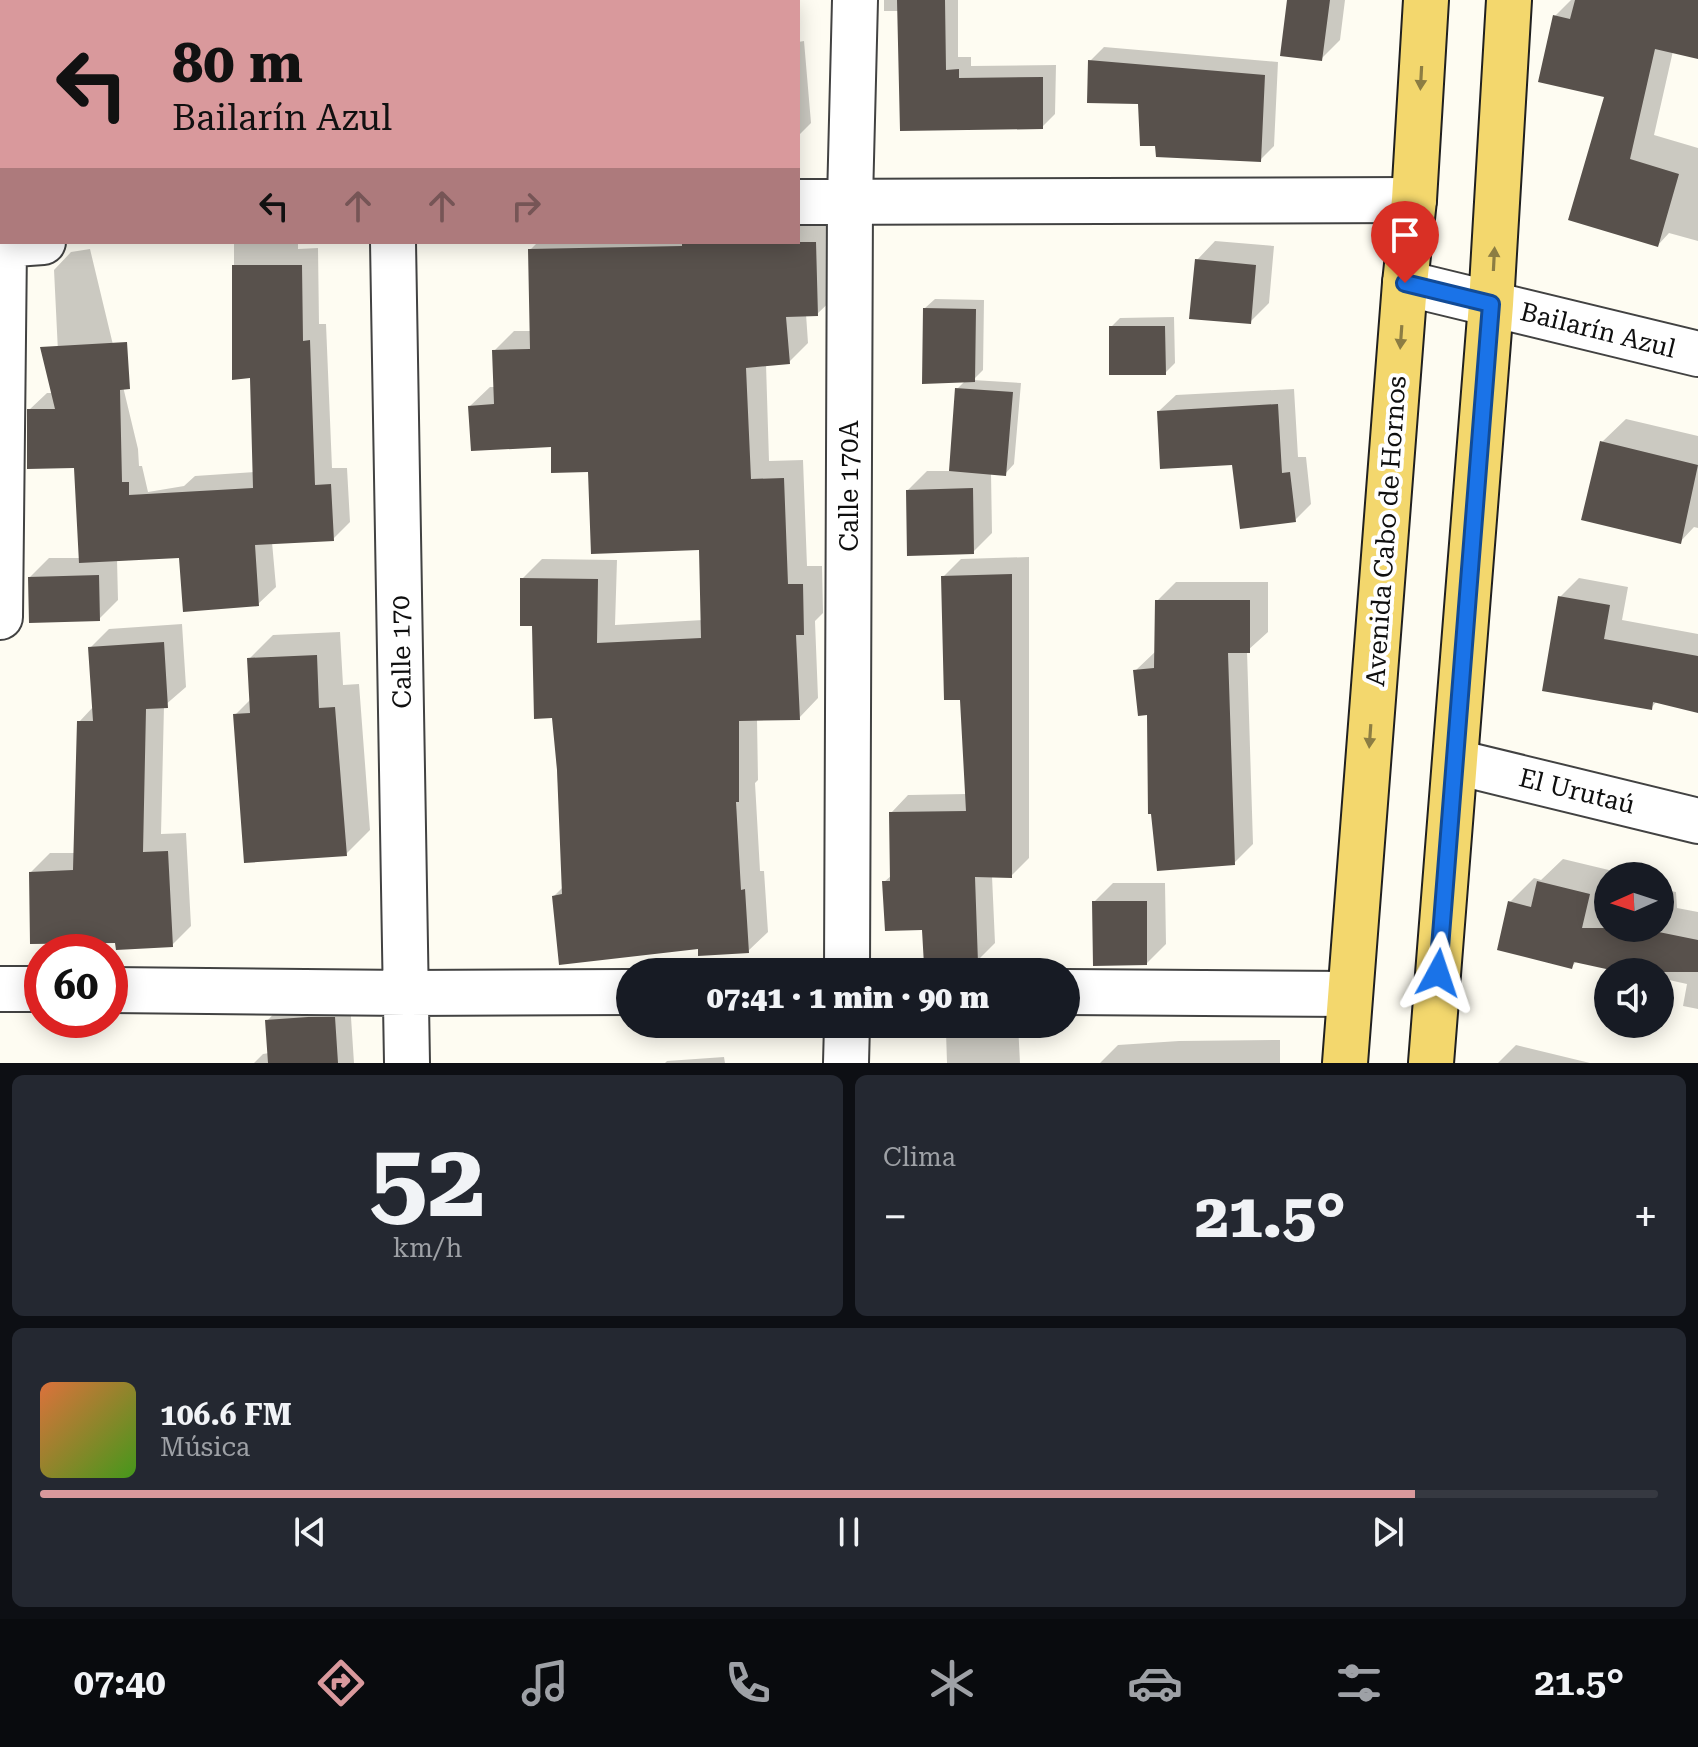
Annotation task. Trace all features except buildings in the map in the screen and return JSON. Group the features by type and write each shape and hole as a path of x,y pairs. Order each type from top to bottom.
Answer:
{"main road":[{"name":"Avenida Cabo de Hornos","path":"1345,1063 1414,200 1426,0"},
{"path":"1431,1063 1491,304 1509,0"}],"street":[{"name":"Calle 170A","path":"847,958 850,200 855,0"},
{"path":"800,202 1414,200"},
{"path":"0,617 16,244"},
{"name":"Calle 170","path":"393,244 407,1063"},
{"name":"Bailarín Azul","path":"1405,283 1698,354"},
{"name":"El Urutaú","path":"1456,762 1698,821"},
{"path":"0,989 24,989"},
{"path":"128,990 616,992"},
{"path":"1080,992 1350,994"},
{"path":"846,1063 847,1038"}],"route":[{"path":"1405,283 1491,304 1438,973"}]}
